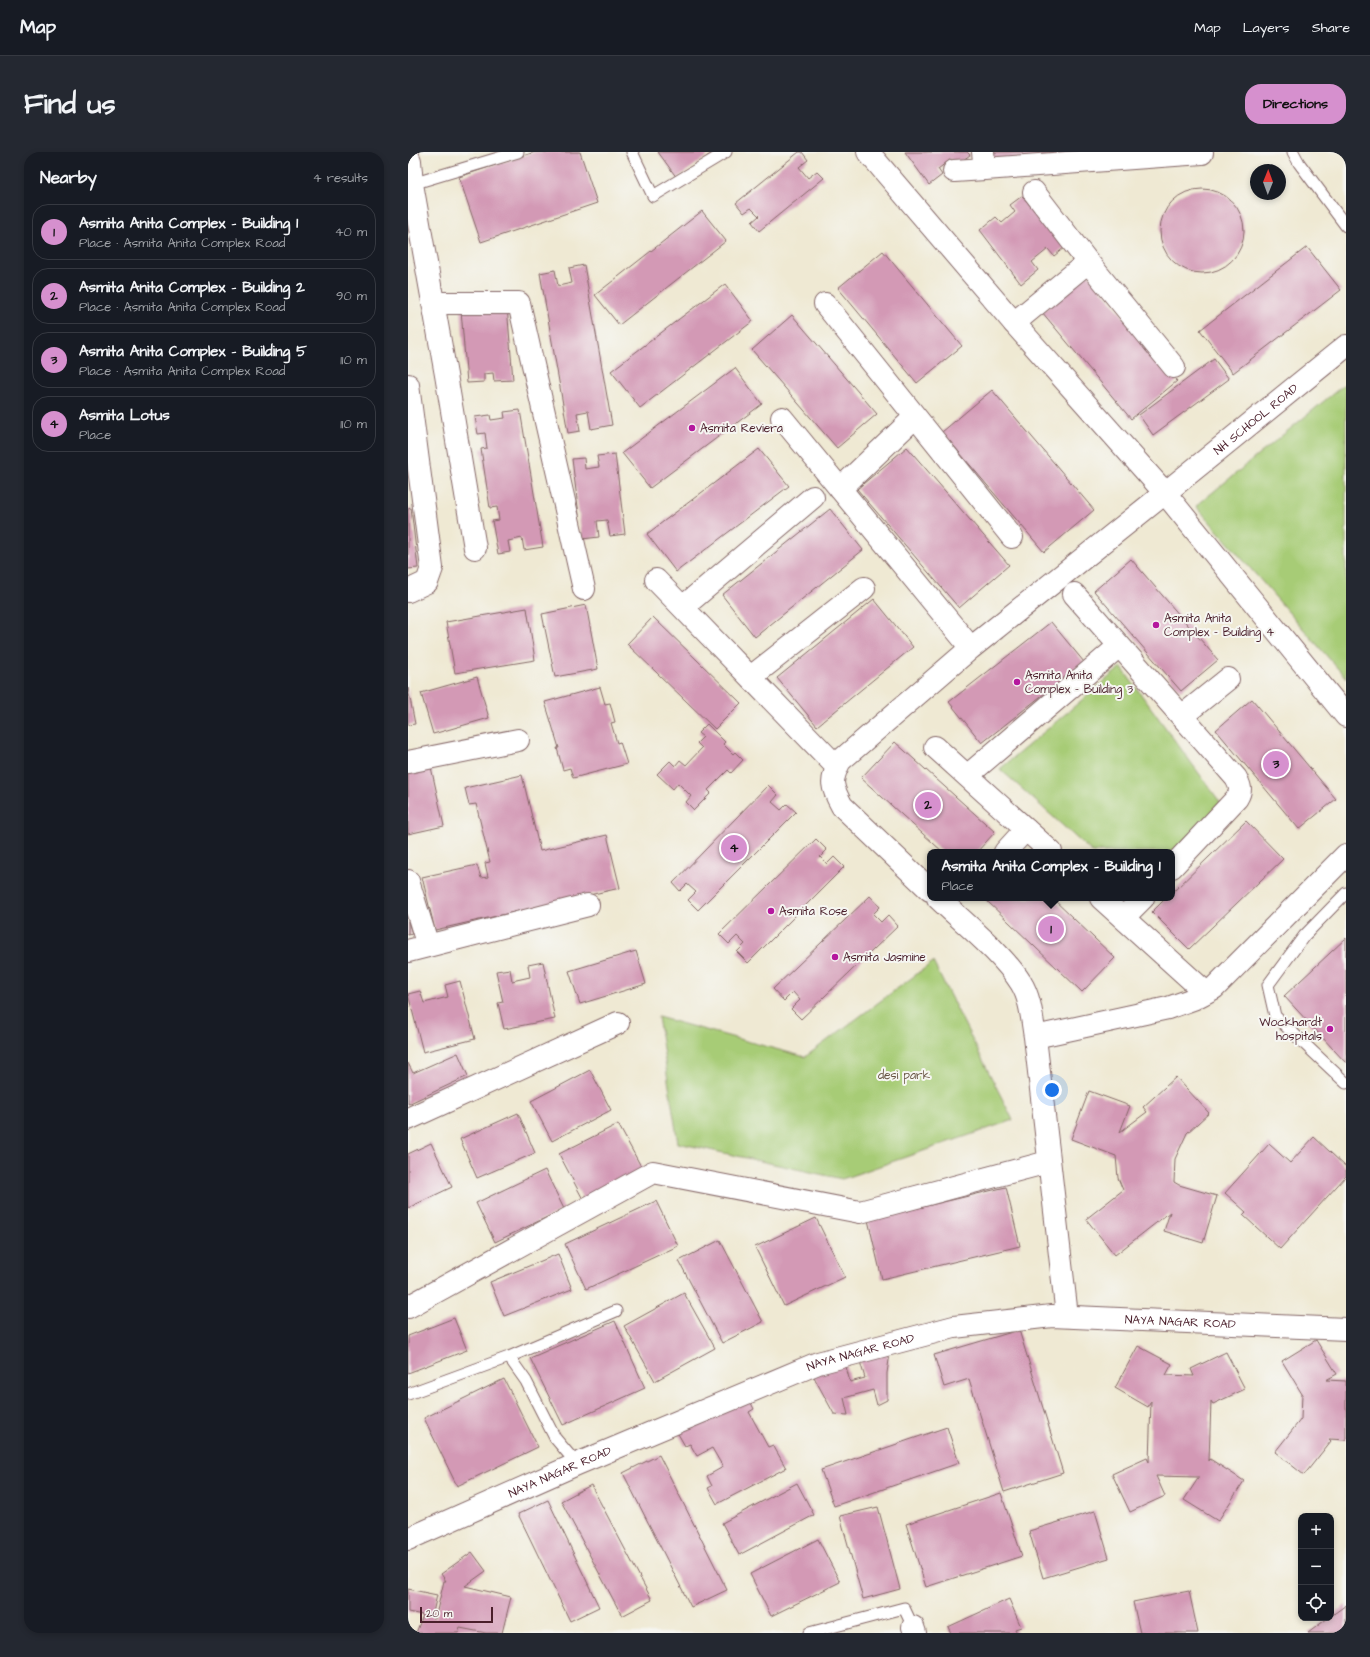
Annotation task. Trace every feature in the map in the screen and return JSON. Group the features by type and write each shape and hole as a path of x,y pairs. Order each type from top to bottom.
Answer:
{"street":[{"path":"868,152 1014,323 1165,493 1346,716"},
{"path":"954,171 984,161 1202,152"},
{"path":"408,156 475,548"},
{"path":"1034,192 1088,262 1174,367"},
{"path":"1014,323 1088,262"},
{"path":"433,303 519,302 584,589"},
{"path":"825,304 1012,537"},
{"name":"NH SCHOOL ROAD","path":"837,767 840,761 971,648 1346,346"},
{"path":"408,385 432,568 428,582 408,591"},
{"path":"840,489 915,417"},
{"path":"782,418 971,648"},
{"path":"683,607 813,497"},
{"path":"656,580 837,767 833,776 834,791 842,806 927,887"},
{"path":"751,678 864,588"},
{"path":"1074,594 1236,778 1240,786 1241,792 1237,798 1175,864"},
{"path":"967,776 1119,646"},
{"path":"1182,716 1228,679"},
{"path":"408,762 518,740"},
{"path":"935,747 1047,849"},
{"path":"1008,849 1026,829"},
{"path":"1035,1037 1168,1008 1193,999 1214,988 1346,855"},
{"path":"408,881 418,949 588,905"},
{"path":"941,901 1005,961 1022,984 1029,1005 1035,1037 1048,1162 1067,1316"},
{"path":"1104,901 1205,992"},
{"path":"1123,918 1139,901"},
{"path":"408,1119 618,1023"},
{"path":"408,1307 653,1172 860,1212 1048,1162"},
{"name":"NAYA NAGAR ROAD","path":"408,1539 577,1464 818,1363 954,1327 1052,1316 1067,1316 1346,1329"}],"lane":[{"path":"412,184 518,152"},
{"path":"632,152 653,196 726,152"},
{"path":"1293,152 1299,163 1346,226"},
{"path":"1346,893 1304,936 1268,986 1275,1016 1346,1083"},
{"path":"408,1394 509,1357 616,1311"},
{"path":"509,1357 526,1381 555,1438 577,1464"},
{"path":"809,1633 904,1608 914,1630"}],"green space":[{"path":"1346,383 1346,678 1196,506"},
{"path":"1121,667 1223,806 1175,849 1089,849 1000,769"},
{"name":"desi park","path":"933,962 1013,1120 842,1179 678,1143 658,1017 805,1057"}],"building":[{"path":"535,152 580,152 597,203 481,242 459,177"},
{"path":"658,152 713,152 677,178"},
{"path":"799,152 802,152 808,160 799,167 808,178 817,171 824,178 759,231 752,222 759,216 751,208 744,213 736,203"},
{"path":"905,152 967,152 970,155 956,165 951,159 938,169 942,175 929,185"},
{"path":"991,152 1091,152 993,164"},
{"path":"1202,189 1210,190 1225,196 1237,208 1243,223 1243,239 1237,254 1225,266 1210,272 1202,273 1194,272 1179,266 1167,254 1161,239 1160,231 1161,223 1167,208 1179,196 1194,190"},
{"path":"1022,196 1065,247 1054,256 1048,249 1032,262 1038,270 1021,284 980,230 996,217 1002,223 1015,212 1010,205"},
{"path":"702,211 726,241 619,325 595,295"},
{"path":"1307,247 1341,290 1233,373 1200,330"},
{"path":"883,251 962,346 917,383 838,288"},
{"path":"584,265 612,425 591,429 588,411 577,413 580,431 568,433 540,273 555,270 558,286 572,283 569,268"},
{"path":"1088,274 1177,381 1131,419 1042,312"},
{"path":"725,284 753,321 640,408 611,371"},
{"path":"507,306 513,380 494,381 493,373 484,374 484,382 467,383 461,310"},
{"path":"792,315 877,414 837,448 752,350"},
{"path":"1214,359 1229,379 1153,435 1139,415"},
{"name":"Asmita Reviera","path":"735,368 762,404 650,488 622,453"},
{"path":"992,390 1094,510 1044,552 942,432"},
{"path":"520,410 543,547 524,550 522,538 508,541 510,552 498,554 492,521 499,520 497,507 490,508 481,449 487,448 485,433 478,434 475,417 490,415 491,420 505,418 504,412"},
{"path":"907,447 1009,565 959,608 857,489"},
{"path":"759,449 789,486 676,572 647,534"},
{"path":"615,454 625,534 610,536 607,520 597,521 599,537 582,539 572,459 584,458 585,469 599,467 597,456"},
{"path":"411,508 418,568 408,569 408,509"},
{"path":"830,509 863,550 755,637 722,595"},
{"name":"Asmita Anita Complex - Building 4","path":"1131,559 1218,660 1181,691 1094,591"},
{"path":"874,599 913,647 817,726 777,678"},
{"path":"586,605 598,669 555,677 542,614"},
{"path":"527,608 535,660 455,673 446,622"},
{"path":"653,617 741,703 715,729 627,644"},
{"name":"Asmita Anita Complex - Building 3","path":"1051,622 1084,662 982,743 949,702"},
{"path":"477,677 489,718 433,734 421,693"},
{"path":"600,687 605,704 610,703 615,722 611,723 617,743 620,742 627,764 573,778 570,768 563,770 557,748 559,748 545,702"},
{"path":"408,688 415,724 408,725"},
{"path":"1252,699 1336,799 1299,829 1216,730"},
{"path":"707,724 725,742 723,744 733,754 735,752 743,760 731,773 728,770 708,790 711,793 694,810 686,802 691,796 678,783 673,789 657,774 670,761 675,766 680,760 686,765 702,748 697,743 703,737 698,733"},
{"path":"895,742 995,832 980,849 940,849 861,778"},
{"path":"431,767 444,826 408,834 408,772"},
{"path":"522,775 540,851 607,835 620,888 435,930 422,877 477,865 481,878 488,877 485,863 490,862 476,804 469,805 465,788"},
{"path":"768,785 778,795 772,802 781,810 787,804 796,812 698,910 688,900 696,892 687,884 680,891 673,883"},
{"path":"1246,821 1283,859 1189,949 1152,912 1163,901 1175,901 1175,890"},
{"name":"Asmita Rose","path":"816,839 827,850 820,857 827,864 834,857 844,867 748,963 737,952 745,944 737,936 729,944 719,934"},
{"name":"Asmita Jasmine","path":"870,896 880,907 873,914 881,922 888,915 898,926 801,1019 791,1009 800,1000 793,992 784,1001 773,989"},
{"path":"987,901 1055,901 1115,958 1082,992"},
{"path":"408,921 412,934 408,935"},
{"name":"Wockhardt hospitals","path":"1346,938 1346,1063 1284,996"},
{"path":"636,951 646,984 580,1004 569,971"},
{"path":"543,962 555,1019 504,1029 498,1003 503,1002 496,971 510,969 512,981 530,977 528,965"},
{"path":"460,981 475,1039 423,1052 408,994 420,991 424,1003 448,997 445,985"},
{"path":"458,1053 468,1076 408,1104 408,1063 413,1073"},
{"path":"590,1070 611,1110 552,1141 531,1101"},
{"path":"1176,1077 1209,1113 1187,1133 1175,1159 1174,1182 1179,1185 1217,1196 1203,1243 1164,1231 1170,1212 1115,1255 1086,1219 1123,1190 1118,1178 1116,1156 1071,1139 1089,1091 1130,1106 1120,1132 1147,1112 1143,1107"},
{"path":"518,1113 535,1153 477,1178 460,1139"},
{"path":"618,1124 644,1172 585,1203 559,1154"},
{"path":"1314,1137 1346,1167 1346,1176 1280,1249 1243,1215 1246,1212 1225,1193 1269,1144 1290,1163"},
{"path":"431,1143 452,1187 408,1208 408,1154"},
{"path":"545,1170 564,1209 495,1242 476,1203"},
{"path":"1006,1187 1020,1246 882,1279 868,1220"},
{"path":"656,1201 678,1246 586,1289 565,1244"},
{"path":"816,1218 845,1277 784,1306 755,1247"},
{"path":"720,1240 763,1322 722,1343 679,1261"},
{"path":"558,1254 572,1289 504,1316 490,1282"},
{"path":"684,1293 715,1348 655,1381 624,1326"},
{"path":"454,1318 467,1350 408,1373 408,1336"},
{"path":"615,1321 645,1388 563,1425 530,1358"},
{"path":"1019,1330 1063,1473 1004,1492 969,1379 944,1387 934,1355"},
{"path":"1316,1340 1337,1374 1326,1380 1346,1381 1346,1440 1329,1439 1331,1441 1304,1475 1275,1452 1301,1419 1302,1394 1282,1361"},
{"path":"1138,1346 1172,1364 1166,1375 1194,1376 1191,1369 1226,1352 1245,1389 1213,1404 1211,1401 1209,1461 1210,1459 1244,1481 1218,1521 1184,1500 1199,1477 1156,1476 1165,1496 1130,1512 1112,1474 1147,1458 1149,1462 1151,1401 1148,1407 1115,1388"},
{"path":"885,1347 889,1360 887,1373 887,1400 877,1405 873,1390 844,1398 848,1415 834,1414 815,1379 812,1366 844,1359 850,1382 865,1378 858,1355"},
{"path":"504,1379 538,1447 457,1486 424,1418"},
{"path":"747,1395 754,1409 749,1412 768,1447 773,1445 786,1468 717,1504 708,1488 712,1486 707,1476 723,1467 712,1448 697,1456 690,1444 685,1446 677,1432"},
{"path":"947,1427 959,1463 834,1506 821,1470"},
{"path":"659,1455 727,1590 691,1607 623,1473"},
{"path":"797,1483 814,1515 739,1555 722,1523"},
{"path":"591,1485 652,1600 622,1616 561,1501"},
{"path":"1001,1493 1022,1556 926,1587 906,1524"},
{"path":"548,1500 599,1607 570,1621 518,1514"},
{"path":"878,1507 900,1589 863,1599 840,1516"},
{"path":"1095,1511 1109,1558 1043,1578 1029,1531"},
{"path":"818,1539 840,1582 771,1616 750,1574"},
{"path":"472,1552 486,1571 465,1586 511,1597 502,1633 486,1633 460,1628 458,1633 416,1633 423,1615 408,1612 408,1589 437,1595 432,1617 435,1619 444,1581 446,1581 441,1574"},
{"path":"1189,1591 1198,1633 1140,1633 1133,1602"},
{"path":"1009,1599 1021,1627 1015,1629 1017,1633 951,1633 948,1627"},
{"path":"1346,1605 1346,1633 1308,1633 1324,1621 1334,1621 1334,1614"}],"place":[{"name":"Asmita Reviera","path":"692,428"},
{"name":"Asmita Anita Complex - Building 4","path":"1156,625"},
{"name":"Asmita Anita Complex - Building 3","path":"1017,682"},
{"name":"Asmita Anita Complex - Building 5","path":"1276,764"},
{"name":"Asmita Anita Complex - Building 2","path":"928,805"},
{"name":"Asmita Lotus","path":"734,848"},
{"name":"Asmita Rose","path":"771,911"},
{"name":"Asmita Anita Complex - Building 1","path":"1051,929"},
{"name":"Asmita Jasmine","path":"835,957"},
{"name":"Wockhardt hospitals","path":"1330,1029"}]}
